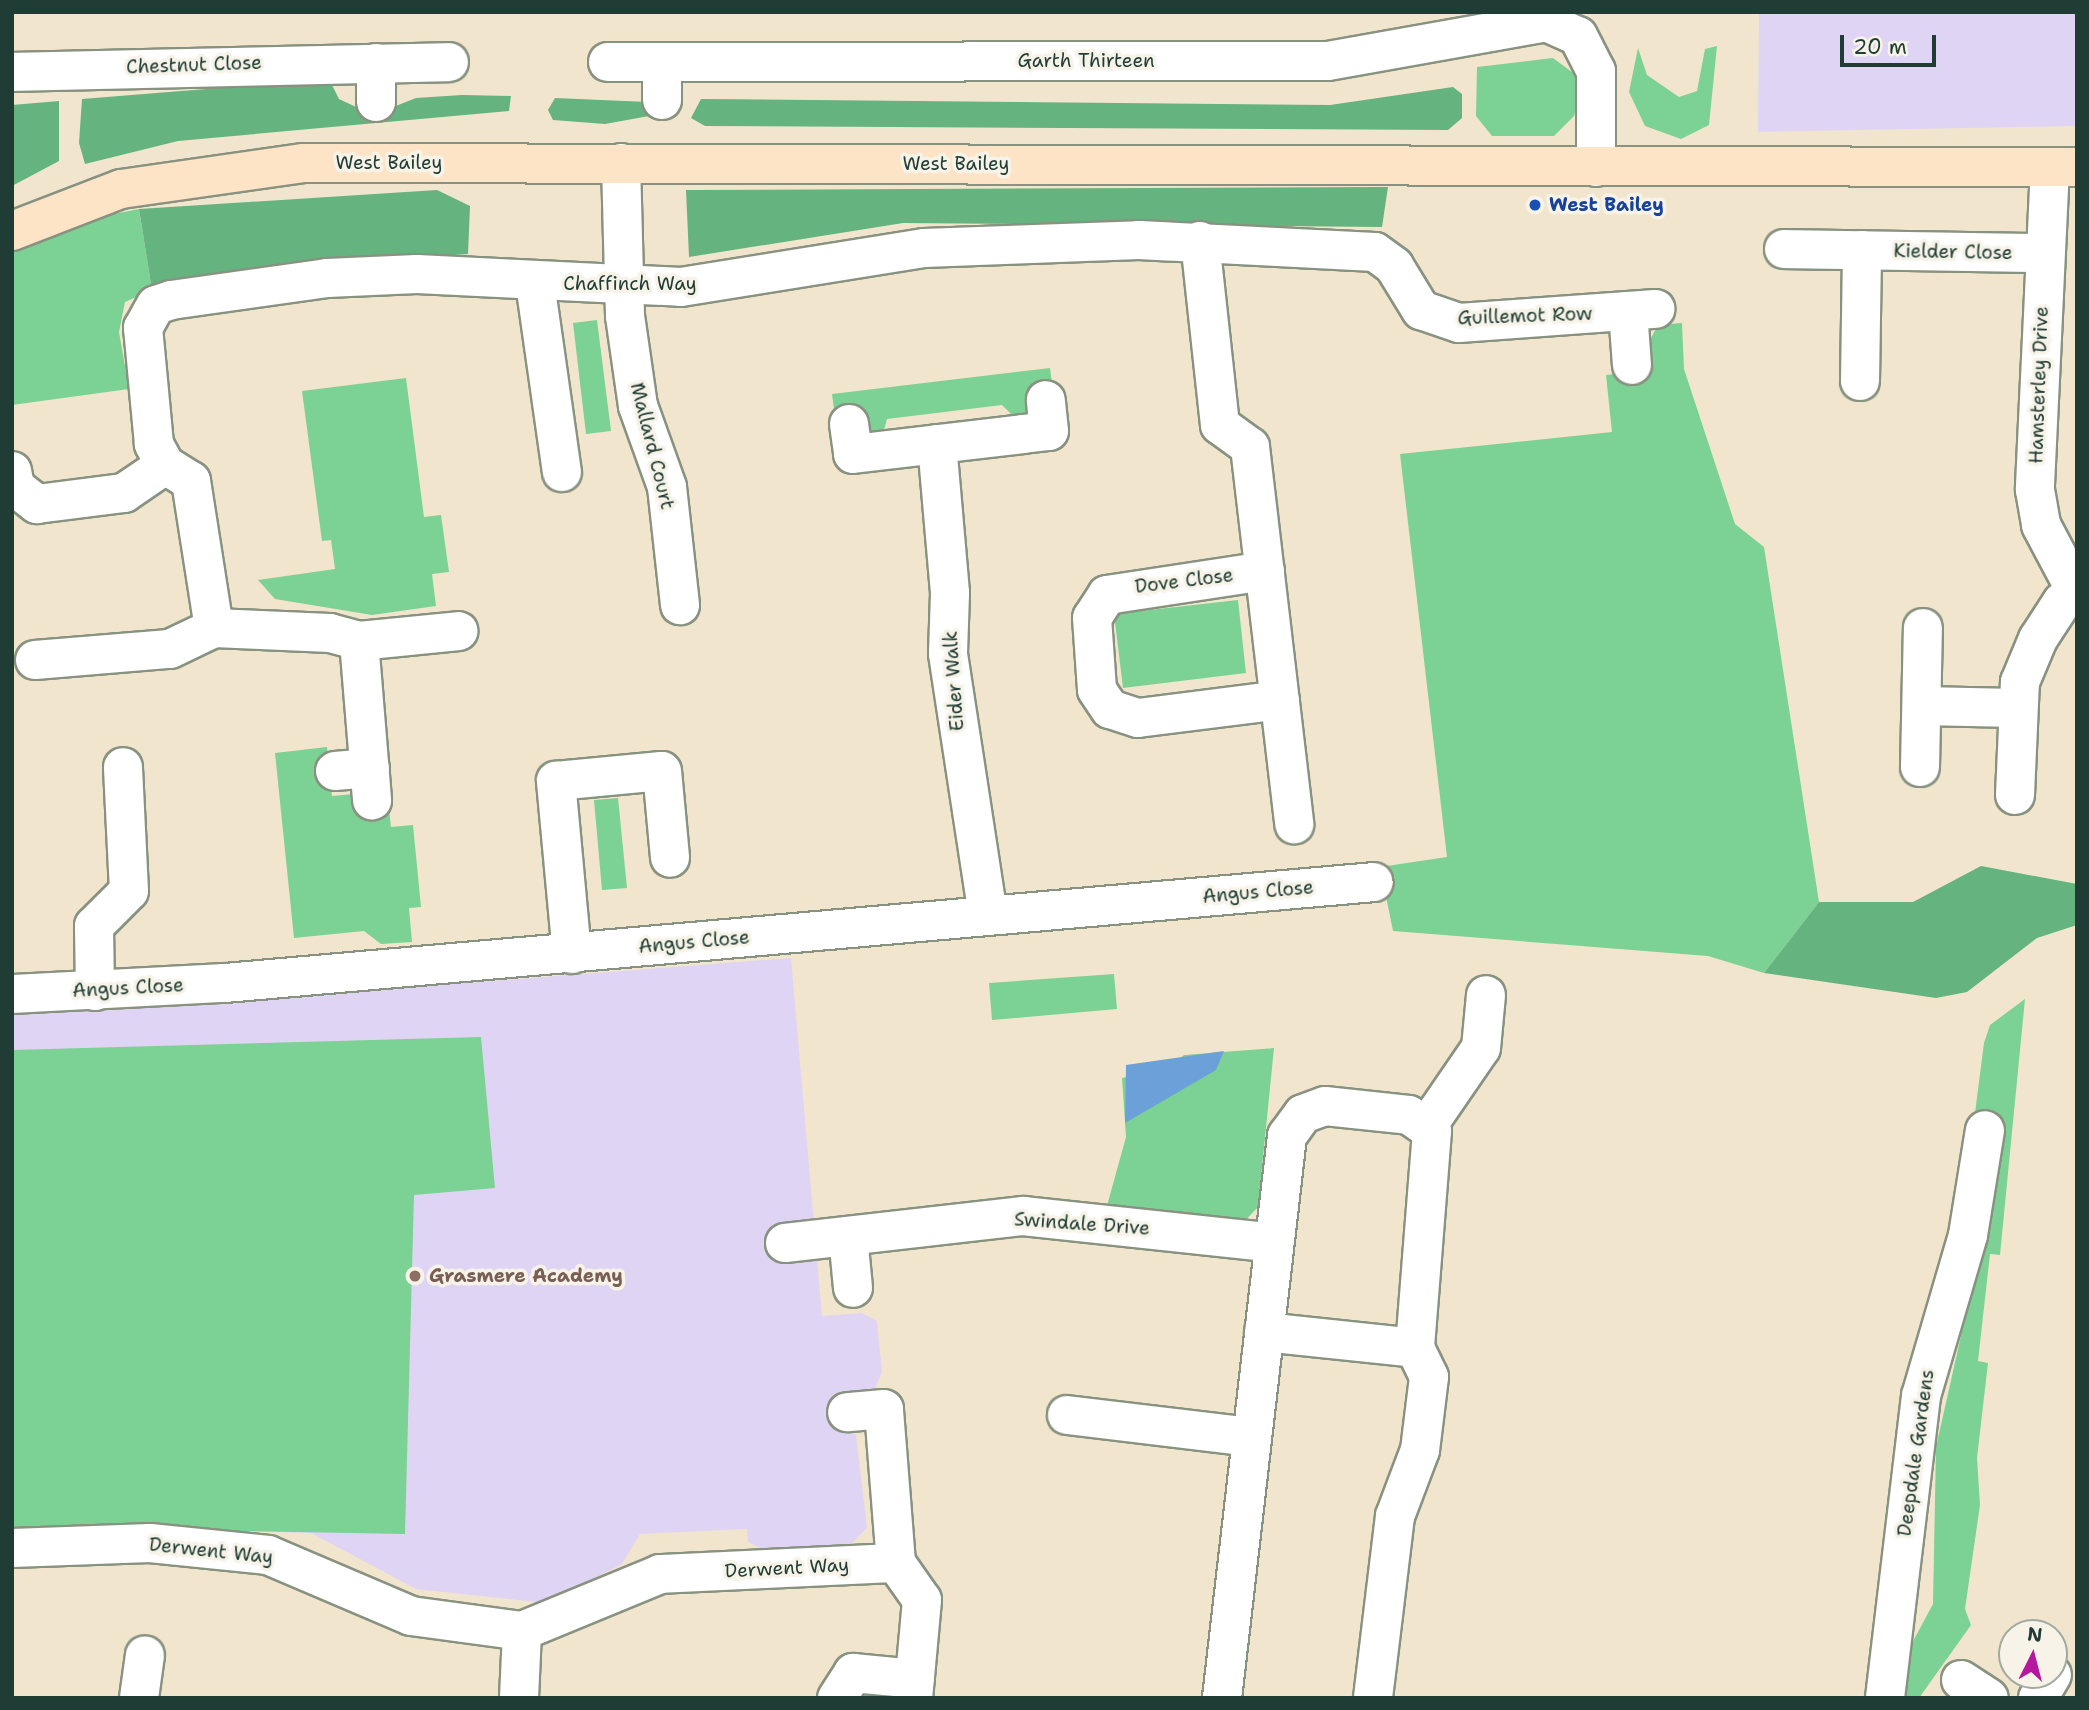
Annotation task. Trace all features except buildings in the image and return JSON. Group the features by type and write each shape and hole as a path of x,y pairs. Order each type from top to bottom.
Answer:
{"street":[{"name":"Garth Thirteen","path":"607,62 1328,61 1507,19 1546,22 1578,37 1590,52 1598,99 1597,167"},
{"name":"Chestnut Close","path":"12,72 449,62"},
{"path":"662,62 662,100"},
{"path":"376,63 376,102"},
{"name":"West Bailey","path":"12,230 121,189 211,172 304,163 2063,167"},
{"name":"Mallard Court","path":"621,163 624,286 638,406 667,488 680,605"},
{"name":"Hamsterley Drive","path":"2063,167 2045,253 2035,490 2040,526 2077,593"},
{"name":"Chaffinch Way","path":"165,465 154,444 144,362 148,314 171,300 327,278 416,274 535,283 681,287 1008,241 1200,241"},
{"path":"1200,241 1220,425 1250,447 1294,824"},
{"name":"Guillemot Row","path":"1200,241 1375,252 1394,266 1421,310 1459,323 1642,310 1632,365"},
{"name":"Kielder Close","path":"1784,249 2045,253"},
{"path":"1860,381 1862,250"},
{"path":"535,283 562,472"},
{"path":"849,424 853,454 1049,431 1046,400"},
{"name":"Eider Walk","path":"937,444 950,593 948,654 988,916"},
{"path":"12,471 15,487 37,504 124,493 165,465 191,481 198,501 214,628"},
{"name":"Dove Close","path":"1265,571 1107,594 1092,618 1097,690 1110,709 1138,718 1280,700"},
{"path":"2015,795 2016,708 2038,639 2062,601 2077,593"},
{"path":"36,660 170,649 214,628 330,633 359,641 459,631"},
{"path":"1920,767 1923,628"},
{"path":"359,641 359,780"},
{"path":"1922,706 2016,708"},
{"path":"95,991 94,926 129,891 123,767"},
{"path":"572,954 556,781 662,771 650,816 670,858"},
{"name":"Angus Close","path":"12,994 95,991 572,954 1374,882"},
{"path":"1373,1698 1395,1516 1421,1438 1429,1377 1415,1348 1432,1147 1428,1125 1481,1048 1486,995"},
{"path":"1222,1698 1287,1136 1303,1114 1325,1106 1409,1115 1428,1125"},
{"name":"Deepdale Gardens","path":"1885,1698 1921,1396 1968,1235 1985,1130"},
{"name":"Swindale Drive","path":"785,1243 1023,1216 1275,1243"},
{"path":"848,1236 853,1288"},
{"path":"1264,1332 1415,1348"},
{"path":"1085,1406 1252,1437"},
{"path":"837,1698 853,1673 914,1688 922,1600 896,1563 884,1409 847,1412"},
{"name":"Derwent Way","path":"12,1548 150,1543 268,1555 299,1564 364,1601 411,1616 522,1631 660,1574 896,1563"},
{"path":"519,1698 522,1631"}],"shaded area":[{"path":"1759,12 2077,12 2077,126 1758,132"},
{"name":"Grasmere Academy","path":"791,958 822,1316 862,1313 877,1321 882,1372 875,1389 840,1394 844,1427 856,1435 867,1528 844,1551 771,1554 748,1542 747,1529 640,1534 622,1564 545,1603 416,1589 311,1533 12,1527 12,1008 309,995"}],"green space":[{"path":"1717,46 1709,125 1681,139 1645,126 1629,92 1638,48 1647,75 1679,97 1697,91 1705,49"},
{"path":"1553,58 1576,75 1581,91 1574,116 1554,136 1492,136 1476,116 1477,67"},
{"path":"329,79 339,99 373,115 416,98 462,95 511,96 509,111 178,141 85,164 79,143 82,99"},
{"path":"1453,87 1462,94 1462,118 1448,130 705,126 691,118 701,99 1330,105"},
{"path":"555,98 648,102 649,116 605,124 553,120 548,110"},
{"path":"59,101 59,161 12,186 12,105"},
{"path":"1388,187 1382,227 903,223 689,257 686,190"},
{"path":"437,190 470,206 468,254 335,264 152,290 139,209"},
{"path":"139,209 152,290 125,302 119,332 129,389 12,405 12,251 64,224"},
{"path":"597,320 611,431 586,434 573,323"},
{"path":"1682,323 1684,369 1735,524 1764,547 1819,902 1764,973 1708,956 1393,931 1380,867 1447,857 1400,454 1612,432 1606,375 1653,370 1651,338 1658,325"},
{"path":"1050,368 1053,391 1018,421 1002,405 887,419 881,441 835,417 832,394"},
{"path":"406,378 424,517 441,515 449,572 432,574 436,606 372,615 275,599 258,580 335,569 331,540 322,541 302,391"},
{"path":"1238,600 1246,673 1123,688 1114,614"},
{"path":"327,747 332,796 387,791 391,827 413,825 421,907 409,908 412,942 381,944 364,931 294,938 275,753"},
{"path":"618,798 627,888 602,890 594,800"},
{"path":"1981,866 2077,884 2077,925 2037,938 1967,992 1936,998 1764,973 1819,902 1913,902"},
{"path":"1114,974 1117,1009 992,1020 989,983"},
{"path":"2025,999 2000,1255 1990,1254 1978,1361 1988,1363 1977,1458 1980,1505 1965,1609 1971,1625 1919,1698 1905,1698 1911,1645 1933,1604 1936,1447 1974,1278 1995,1132 1975,1113 1984,1043 1990,1025"},
{"path":"481,1037 495,1188 414,1195 405,1534 12,1527 12,1050"},
{"path":"1274,1048 1258,1207 1239,1227 1105,1213 1126,1137 1122,1078 1168,1067 1184,1055"}],"water":[{"path":"1224,1051 1216,1070 1125,1123 1126,1065"}],"place":[{"name":"West Bailey","path":"1535,205"},
{"name":"Grasmere Academy","path":"415,1276"}]}
